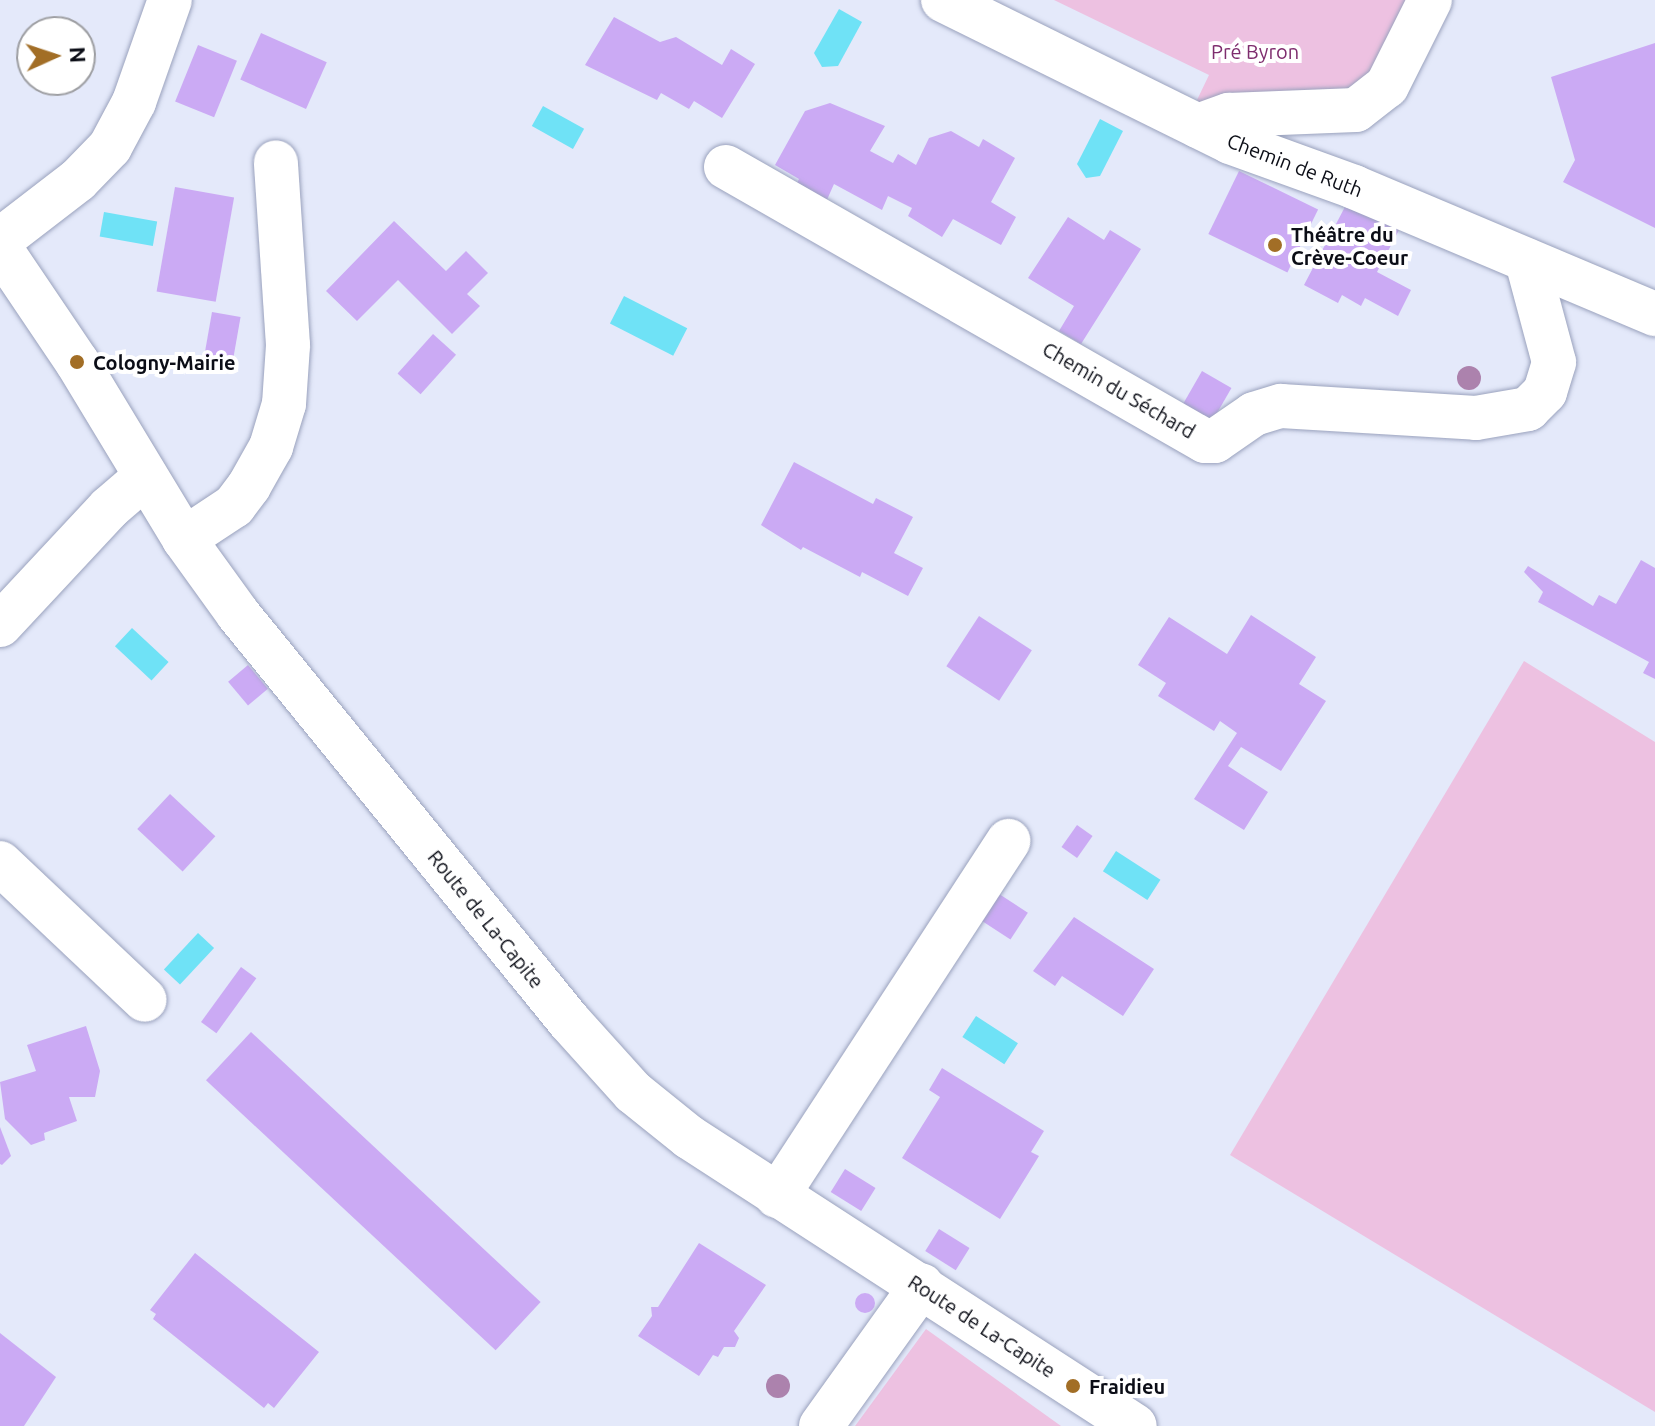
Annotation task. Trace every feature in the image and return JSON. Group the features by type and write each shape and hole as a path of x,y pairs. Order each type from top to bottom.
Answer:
{"street":[{"path":"0,240 78,180 110,147 134,102 170,0"},
{"name":"Chemin de Ruth","path":"943,0 1198,126 1655,314"},
{"path":"1198,126 1229,115 1356,110 1387,86 1430,0"},
{"path":"184,539 234,506 249,486 271,447 284,404 288,345 276,162"},
{"name":"Chemin du Séchard","path":"726,167 1205,441 1215,441 1254,414 1281,406 1476,418 1528,409 1545,392 1554,362 1527,261"},
{"name":"Route de La-Capite","path":"0,248 184,539 296,688 580,1033 633,1092 777,1196 922,1285 1135,1426"},
{"path":"0,625 109,508 145,477"},
{"path":"777,1196 1008,841"},
{"path":"0,863 145,1000"},
{"path":"821,1426 922,1285"}],"green space":[{"name":"Pré Byron","path":"1054,0 1414,0 1362,87 1203,105 1197,100 1209,75"},
{"path":"1524,661 1655,742 1655,1412 1230,1155"},
{"path":"926,1329 1061,1426 855,1426"}],"water":[{"path":"839,9 862,22 838,66 822,67 814,53"},
{"path":"543,106 584,129 573,149 532,126"},
{"path":"1100,119 1123,131 1100,176 1086,178 1077,164"},
{"path":"104,212 157,221 153,246 100,237"},
{"path":"624,296 687,328 673,356 610,324"},
{"path":"132,628 169,662 152,680 115,646"},
{"path":"1116,851 1160,880 1147,900 1103,871"},
{"path":"198,933 214,948 180,985 164,970"},
{"path":"976,1016 1018,1043 1004,1064 962,1037"}],"building":[{"path":"614,17 660,42 676,37 722,65 731,49 755,64 722,118 694,101 689,109 661,93 657,100 585,65"},
{"path":"261,33 327,62 306,109 240,80"},
{"path":"1655,43 1655,228 1563,182 1575,160 1551,77"},
{"path":"198,45 237,61 214,117 175,102"},
{"path":"830,103 885,126 870,151 893,163 898,154 916,165 929,138 951,131 979,147 983,139 1015,158 991,202 1016,217 1001,245 953,219 942,237 908,216 912,208 888,196 882,210 834,184 826,202 796,185 799,179 775,165 805,111"},
{"path":"1239,171 1318,210 1287,272 1208,234"},
{"path":"175,187 234,197 216,302 157,291"},
{"path":"1347,203 1399,230 1377,272 1411,290 1398,316 1365,298 1361,306 1342,295 1338,303 1304,285"},
{"path":"1068,217 1104,240 1110,230 1141,249 1081,344 1059,331 1074,306 1028,278"},
{"path":"394,221 446,271 466,251 488,273 467,294 480,306 452,334 398,280 357,321 326,291"},
{"path":"212,312 241,317 232,367 203,362"},
{"path":"433,334 456,355 421,394 398,373"},
{"path":"1202,371 1231,388 1211,423 1182,406"},
{"path":"794,462 873,504 876,498 913,517 894,553 923,568 908,596 862,572 860,577 803,547 801,550 761,525"},
{"path":"1641,560 1655,568 1655,679 1643,673 1649,662 1538,602 1543,592 1524,572 1528,566 1593,606 1599,595 1616,604"},
{"path":"1251,615 1316,657 1299,684 1326,701 1281,771 1241,747 1228,766 1268,792 1244,830 1194,799 1237,733 1220,721 1214,731 1158,696 1166,683 1138,665 1169,617 1227,654"},
{"path":"979,616 1032,650 999,701 946,666"},
{"path":"248,665 268,689 248,705 228,682"},
{"path":"170,794 215,836 183,871 137,829"},
{"path":"1077,825 1093,836 1077,858 1062,847"},
{"path":"996,892 1028,913 1010,940 979,919"},
{"path":"1074,917 1154,969 1123,1016 1062,976 1055,986 1033,971"},
{"path":"241,967 256,978 216,1033 201,1022"},
{"path":"86,1026 100,1071 95,1097 69,1097 77,1121 44,1133 45,1140 31,1145 5,1119 0,1082 36,1071 27,1045"},
{"path":"251,1032 541,1302 496,1350 206,1080"},
{"path":"942,1068 1044,1131 1031,1152 1039,1156 1000,1219 902,1158 940,1097 929,1090"},
{"path":"0,1127 11,1156 2,1165 0,1164"},
{"path":"845,1169 876,1188 861,1211 831,1192"},
{"path":"939,1229 970,1248 956,1270 925,1251"},
{"path":"699,1243 766,1285 734,1331 739,1338 735,1347 724,1347 718,1357 713,1355 699,1376 638,1336 652,1316 651,1307 658,1307"},
{"path":"195,1253 319,1352 274,1408 268,1403 264,1408 153,1319 156,1314 150,1310"},
{"path":"865,1293 872,1296 875,1303 872,1310 865,1313 858,1310 855,1303 858,1296"},
{"path":"0,1333 56,1377 24,1426 0,1426"}],"place":[{"name":"Théâtre du Crève-Coeur","path":"1275,245"},
{"name":"Cologny-Mairie","path":"77,362"},
{"name":"Fraidieu","path":"1073,1386"}]}
